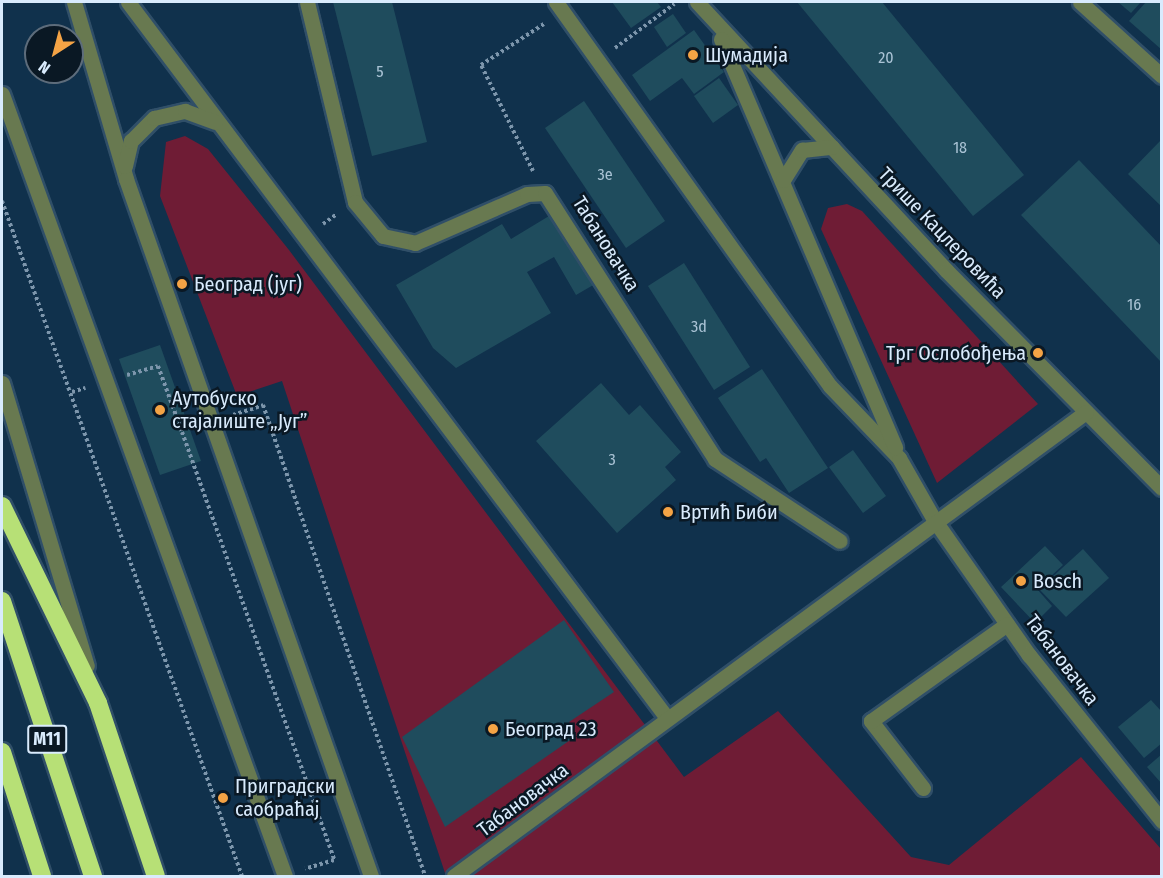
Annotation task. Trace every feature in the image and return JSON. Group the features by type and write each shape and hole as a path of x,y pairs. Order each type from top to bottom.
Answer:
{"highway":[{"path":"2,506 98,704 156,876"},
{"name":"M11","path":"2,601 93,876"},
{"name":"M11","path":"2,752 42,876"}],"street":[{"path":"74,2 126,178 371,876"},
{"path":"128,2 667,718"},
{"name":"Табановачка","path":"307,2 355,202 383,236 415,243 527,194 545,193 715,459 840,541"},
{"name":"Табановачка","path":"556,2 830,386 899,458 935,521 1007,624 1161,821"},
{"name":"Трише Кацлеровића","path":"697,2 716,28 1161,488"},
{"path":"1080,2 1161,76"},
{"path":"716,28 783,180 899,458"},
{"path":"2,94 285,876"},
{"path":"126,178 132,141 154,118 185,111 201,115 225,133"},
{"path":"783,180 802,150 832,147"},
{"path":"2,383 98,704"},
{"path":"935,521 1086,412"},
{"name":"Табановачка","path":"454,876 935,521"},
{"path":"923,788 871,721 1007,624"}],"path":[{"path":"630,37 661,14"},
{"path":"526,36 481,65 545,193"},
{"path":"2,201 72,392 242,876"},
{"path":"304,237 355,202"},
{"path":"72,392 158,366 334,860 285,876"},
{"path":"182,432 262,405 425,876"}],"shaded area":[{"path":"185,136 208,149 289,250 684,777 778,711 911,857 949,865 1081,757 1161,849 1161,876 446,876 282,381 237,396 160,196 166,142"},
{"path":"847,204 862,211 1038,404 937,483 821,229 828,208"}],"building":[{"path":"333,2 392,2 427,142 372,156"},
{"path":"612,2 657,2 661,7 631,28"},
{"path":"797,2 882,2 1024,175 973,216"},
{"path":"1118,2 1141,2 1131,13"},
{"path":"1146,2 1162,2 1162,50 1129,21"},
{"path":"673,14 686,33 667,47 654,27"},
{"path":"694,30 724,72 694,94 682,78 650,101 632,75"},
{"path":"719,78 738,105 713,123 694,96"},
{"path":"584,101 665,221 626,248 545,128"},
{"path":"1162,139 1162,207 1128,174"},
{"path":"1079,160 1162,247 1162,363 1021,215"},
{"path":"554,213 595,284 576,295 554,257 527,272 551,313 456,368 433,348 396,285 502,224 511,239"},
{"path":"684,263 750,367 714,390 648,286"},
{"name":"Аутобуско стајалиште „Југ”","path":"160,345 201,461 160,475 119,359"},
{"path":"762,369 828,468 789,493 766,458 760,462 718,398"},
{"path":"601,383 629,415 640,405 681,452 665,467 676,480 617,533 536,441"},
{"path":"853,450 886,496 863,513 829,467"},
{"path":"1045,546 1063,565 1037,589 1052,606 1035,623 1001,587"},
{"path":"1083,549 1109,578 1066,617 1039,589"},
{"name":"Београд 23","path":"564,620 614,692 569,722 576,736 445,827 402,737"},
{"path":"1151,700 1162,712 1162,743 1144,758 1118,727"},
{"path":"1162,754 1162,784 1147,767"}],"place":[{"name":"Шумадија","path":"693,55"},
{"name":"Београд (југ)","path":"182,284"},
{"name":"Трг Ослобођења","path":"1038,353"},
{"name":"Аутобуско стајалиште „Југ”","path":"160,410"},
{"name":"Вртић Биби","path":"668,512"},
{"name":"Bosch","path":"1021,581"},
{"name":"Београд 23","path":"493,729"},
{"name":"Приградски саобраћај","path":"223,798"}]}
